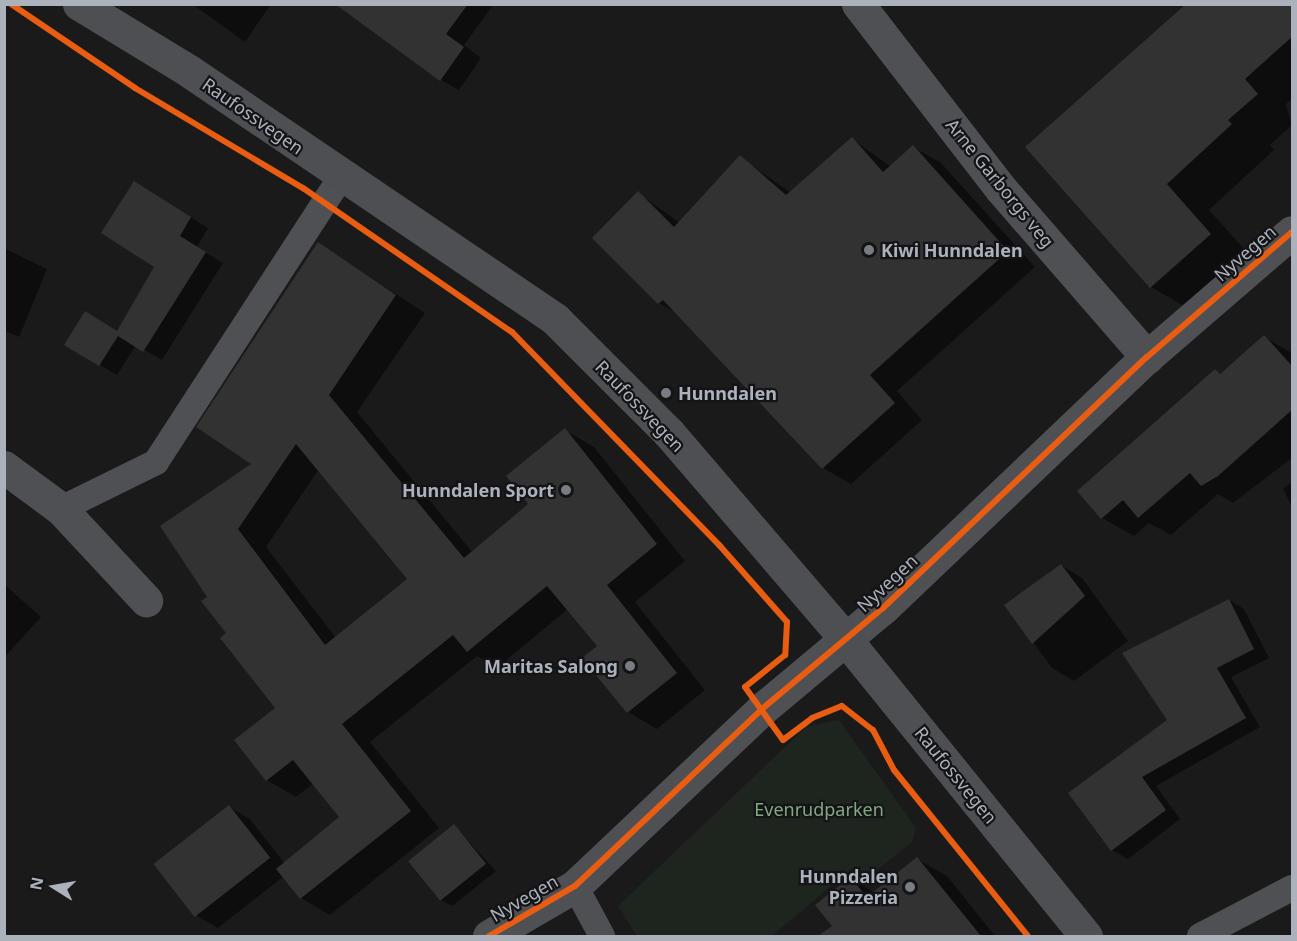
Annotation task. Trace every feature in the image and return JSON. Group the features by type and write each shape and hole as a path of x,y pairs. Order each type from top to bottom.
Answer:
{"main road":[{"name":"Raufossvegen","path":"79,4 189,71 341,177 555,319 669,433 847,641 1086,936"}],"street":[{"name":"Arne Garborgs veg","path":"858,4 1001,189 1147,357"},
{"name":"Nyvegen","path":"489,936 575,886 762,709 847,641 1147,357 1293,232"},
{"path":"4,467 61,509 146,600"}],"lane":[{"path":"61,509 156,462 341,177"},
{"path":"575,886 602,936"},
{"path":"1200,936 1293,888"}],"green space":[{"name":"Evenrudparken","path":"839,720 916,828 913,841 861,883 852,868 772,936 637,936 618,906 807,726"}],"building":[{"path":"335,4 468,4 446,34 464,47 440,81"},
{"path":"1186,4 1293,4 1293,36 1245,79 1258,94 1228,120 1232,124 1167,184 1211,234 1150,288 1025,147"},
{"path":"852,137 883,172 913,145 1008,251 870,375 895,403 822,469 663,300 658,304 592,238 638,191 674,227 740,155 786,195"},
{"path":"134,181 191,217 180,236 206,252 143,352 118,336 99,366 64,345 85,311 117,331 154,267 101,233"},
{"path":"318,242 396,295 329,395 464,558 528,504 506,476 565,428 657,544 607,585 677,673 627,713 582,658 597,646 547,586 467,652 453,635 342,724 411,811 300,899 276,869 339,817 293,760 266,781 234,740 275,708 220,638 226,633 201,601 207,597 160,526 251,464 196,427","holes":["296,444 407,579 325,645 238,529"]},
{"path":"1264,335 1293,367 1293,409 1218,476 1201,486 1190,473 1138,518 1123,500 1101,519 1077,491 1215,369 1220,374"},
{"path":"1061,564 1085,596 1032,644 1004,605"},
{"path":"1229,599 1254,649 1217,668 1246,718 1142,777 1166,810 1111,851 1068,793 1167,720 1122,653"},
{"path":"229,805 270,858 195,917 153,864"},
{"path":"454,824 486,864 440,901 408,861"},
{"name":"Hunndalen Pizzeria","path":"917,857 981,936 818,936 832,926 815,905 850,877 867,897"}],"cycle path":[{"path":"11,4 135,88 303,188 512,332 720,546 787,622 785,655 745,687 783,740 812,718 842,706 873,730 894,770 1028,936"},
{"path":"489,936 575,886 762,709 883,608 1147,357 1292,232"}],"place":[{"name":"Kiwi Hunndalen","path":"869,250"},
{"name":"Hunndalen","path":"666,393"},
{"name":"Hunndalen Sport","path":"566,490"},
{"name":"Maritas Salong","path":"630,666"},
{"name":"Hunndalen Pizzeria","path":"910,887"}]}
